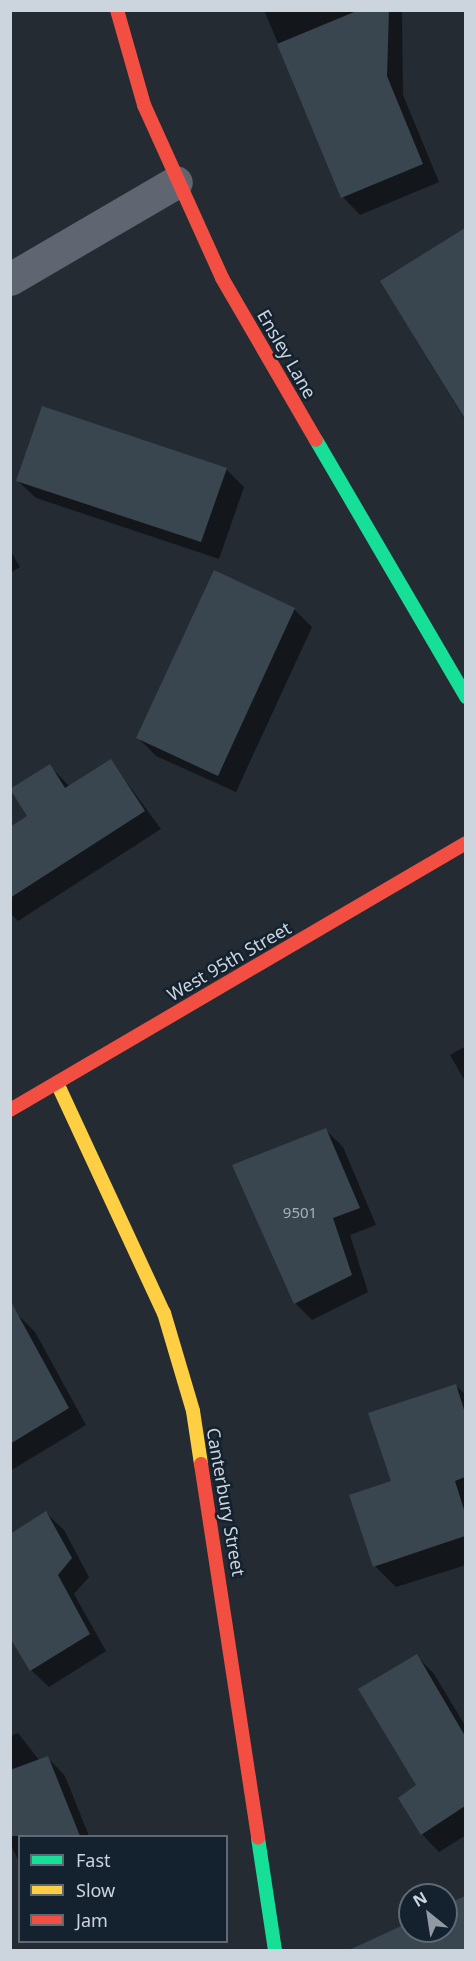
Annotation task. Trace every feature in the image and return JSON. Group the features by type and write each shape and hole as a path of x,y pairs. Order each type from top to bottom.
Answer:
{"street":[{"name":"Ensley Lane","path":"117,10 144,105 176,182 222,278 465,697"},
{"path":"10,279 176,182"},
{"name":"West 95th Street","path":"10,1110 465,843"},
{"name":"Canterbury Street","path":"57,1083 164,1313 193,1411 275,1950"}],"building":[{"path":"359,10 389,10 387,76 423,164 341,198 277,44"},
{"path":"465,228 465,419 380,281"},
{"path":"42,406 227,468 201,542 16,481"},
{"path":"214,570 295,608 218,776 136,738"},
{"path":"111,759 145,811 10,898 10,827 27,816 10,789 50,764 65,788"},
{"path":"326,1128 360,1208 333,1218 352,1275 294,1304 232,1165"},
{"path":"10,1300 69,1408 10,1444"},
{"path":"456,1384 465,1413 465,1477 455,1481 465,1513 465,1536 373,1567 349,1495 391,1481 368,1413"},
{"path":"46,1511 72,1558 58,1575 90,1634 30,1671 10,1638 10,1534"},
{"path":"417,1654 465,1736 465,1806 421,1835 398,1798 416,1785 358,1689"},
{"path":"48,1756 80,1835 10,1836 10,1770"},
{"path":"465,1896 465,1950 349,1950 398,1928 398,1943 458,1943 458,1899"}],"traffic: fast":[{"path":"316,440 466,697"},
{"path":"258,1838 275,1950"}],"traffic: slow":[{"path":"57,1083 164,1313 193,1411 201,1464"}],"traffic: jam":[{"path":"117,10 144,105 222,278 316,440"},
{"path":"10,1110 466,843"},
{"path":"201,1464 258,1838"}]}
